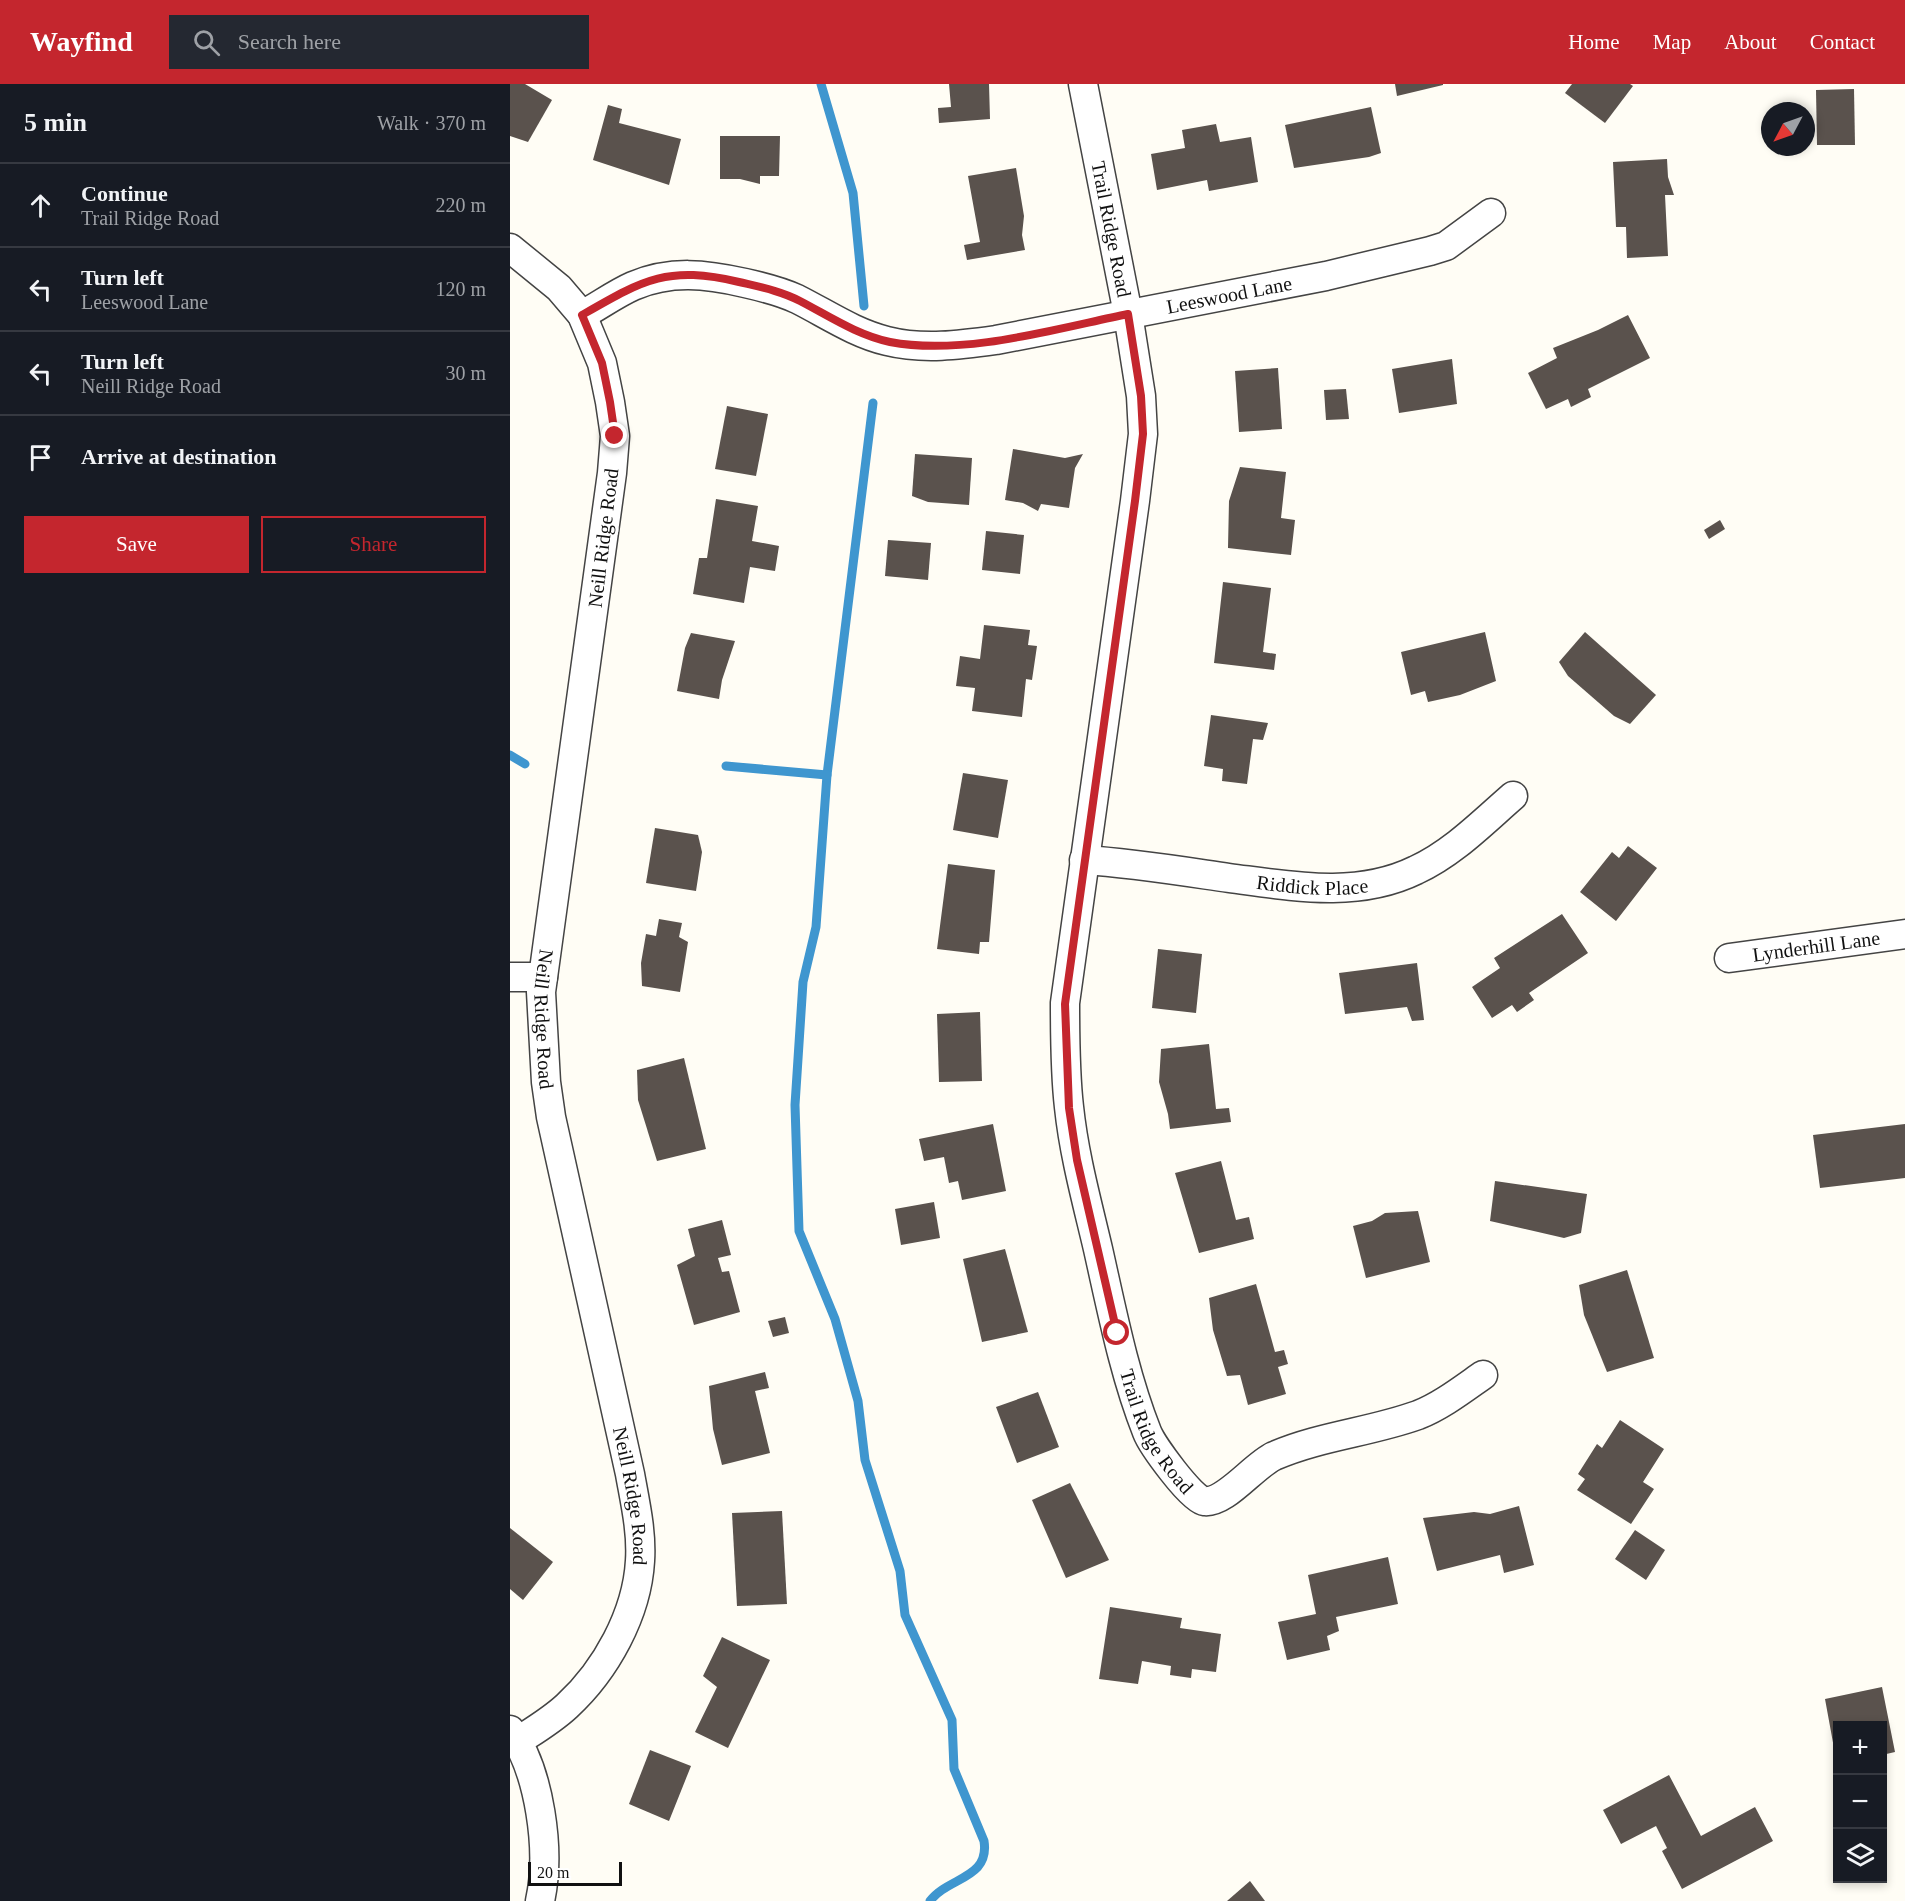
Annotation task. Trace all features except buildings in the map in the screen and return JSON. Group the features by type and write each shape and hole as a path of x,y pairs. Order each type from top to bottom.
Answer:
{"street":[{"name":"Trail Ridge Road","path":"1083,84 1128,314 1141,396 1143,434 1065,1004 1065,1056 1070,1118 1077,1160 1117,1333 1136,1399 1149,1436 1187,1489 1201,1501 1215,1502 1273,1457 1304,1446 1420,1414 1483,1375"},
{"name":"Leeswood Lane","path":"582,315 633,286 664,276 689,274 715,276 773,290 797,299 869,336 890,342 922,346 958,346 1326,276 1430,251 1446,246 1491,213"},
{"name":"Neill Ridge Road","path":"510,248 559,288 582,315 602,363 610,402 614,445 611,485 541,992 546,1082 550,1108 630,1474 639,1524 640,1560 635,1591 612,1650 584,1689 567,1707 548,1721 514,1735"},
{"name":"Riddick Place","path":"1084,860 1120,862 1290,886 1354,887 1382,883 1416,870 1453,848 1513,796"},
{"name":"Lynderhill Lane","path":"1729,958 1905,934"},
{"path":"510,977 543,977"},
{"path":"514,1735 531,1771 545,1836 540,1901"}],"waterway":[{"path":"821,84 853,193 864,306"},
{"path":"873,403 827,775 816,927 803,982 795,1105 799,1231 835,1319 858,1401 865,1460 900,1571 905,1615 952,1720 954,1769 984,1841 981,1863 930,1901"},
{"path":"510,755 525,764"},
{"path":"726,766 827,775"}],"route":[{"path":"615,436 602,363 582,315 633,286 664,276 689,274 715,276 773,290 797,299 869,336 890,342 922,346 958,346 1128,314 1141,396 1143,434 1065,1004 1065,1056 1069,1108 1077,1160 1117,1333"}]}
